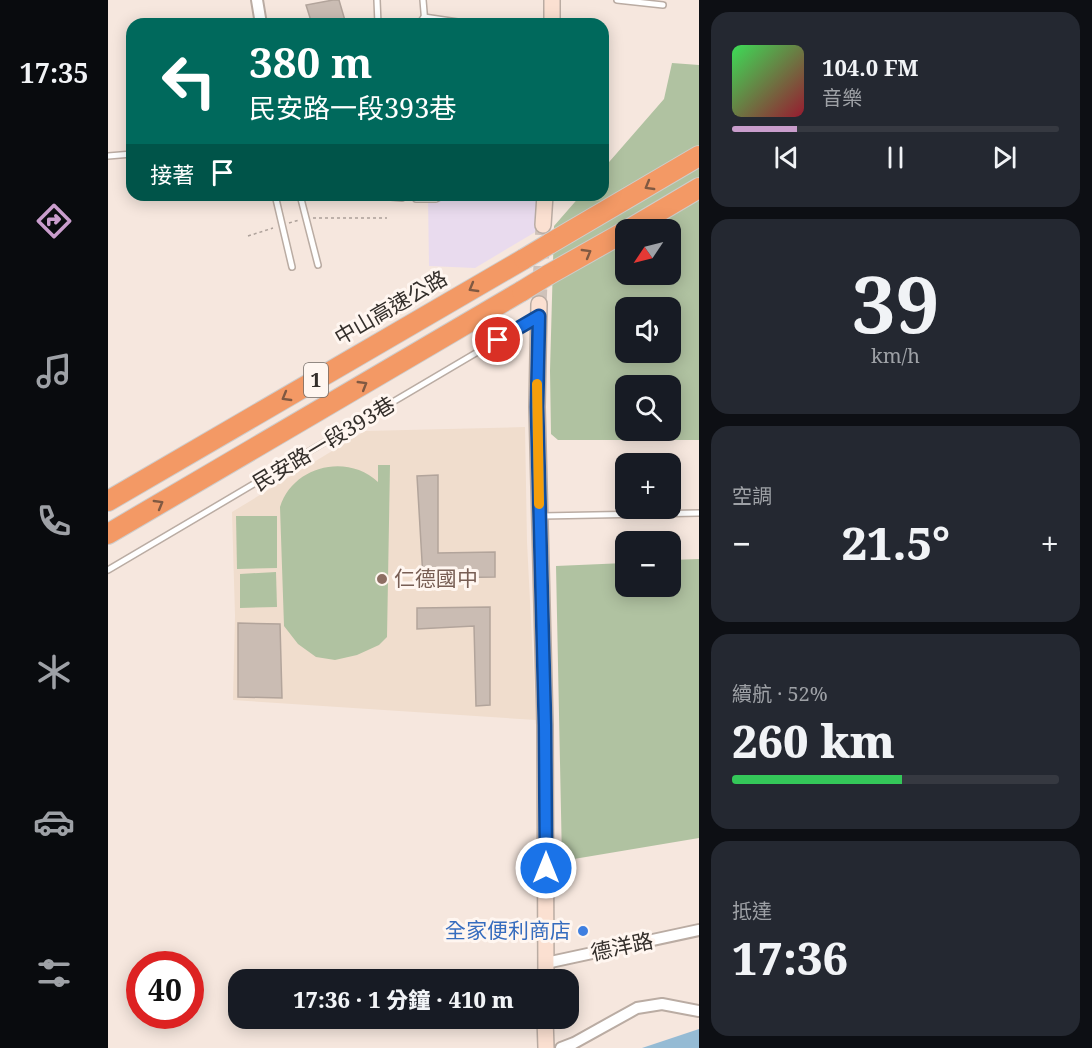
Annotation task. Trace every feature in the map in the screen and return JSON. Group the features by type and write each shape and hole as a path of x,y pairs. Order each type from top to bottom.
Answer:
{"highway":[{"name":"中山高速公路","path":"108,501 699,156"},
{"name":"1","path":"646,219 699,188"},
{"name":"1","path":"108,534 615,237"}],"street":[{"path":"257,0 260,18"},
{"path":"552,0 552,18"},
{"path":"543,225 545,201"},
{"path":"539,310 537,407 545,725 546,969"},
{"name":"德洋路","path":"546,963 699,930"},
{"path":"561,1048 637,1008 662,1004 699,1011"},
{"path":"545,1029 546,1048"}],"lane":[{"path":"377,0 378,18"},
{"path":"423,0 425,18"},
{"path":"617,0 663,5"},
{"path":"108,156 126,154"},
{"path":"276,201 292,267"},
{"path":"302,201 318,265"},
{"name":"民安路一段393巷","path":"108,570 539,310"},
{"path":"539,516 699,513"}],"path":[{"path":"248,236 306,218 328,216 387,218"}],"shaded area":[{"path":"428,201 540,201 537,231 475,268 429,266"},
{"name":"仁德國中","path":"525,427 527,542 536,720 233,700 235,616 232,512 365,431"}],"green space":[{"path":"672,63 699,65 699,440 681,440 681,375 615,375 615,440 558,440 551,434 550,371 554,226 576,201 609,201 609,162 664,99"},
{"path":"378,465 390,465 387,637 379,645 357,655 335,660 316,657 298,644 284,626 280,507 296,482 309,473 337,466 365,473 378,482"},
{"path":"236,516 277,516 277,568 237,569"},
{"path":"699,559 699,838 562,861 556,566 615,563 615,597 681,597 681,560"},
{"path":"276,572 277,607 240,608 240,574"}],"water":[{"path":"699,1029 699,1048 642,1048"}],"building":[{"path":"339,0 344,18 310,18 306,5"},
{"path":"438,475 438,553 495,552 495,577 423,578 417,476"},
{"path":"490,607 490,705 476,706 474,626 417,629 417,608"},
{"path":"238,623 280,624 282,698 238,697"}],"tunnel":[{"path":"539,304 543,225"}],"slow traffic":[{"path":"537,384 539,504"}],"place":[{"name":"仁德國中","path":"382,579"},
{"name":"全家便利商店","path":"583,931"}],"route":[{"path":"498,340 539,316 537,407 546,868"}]}
